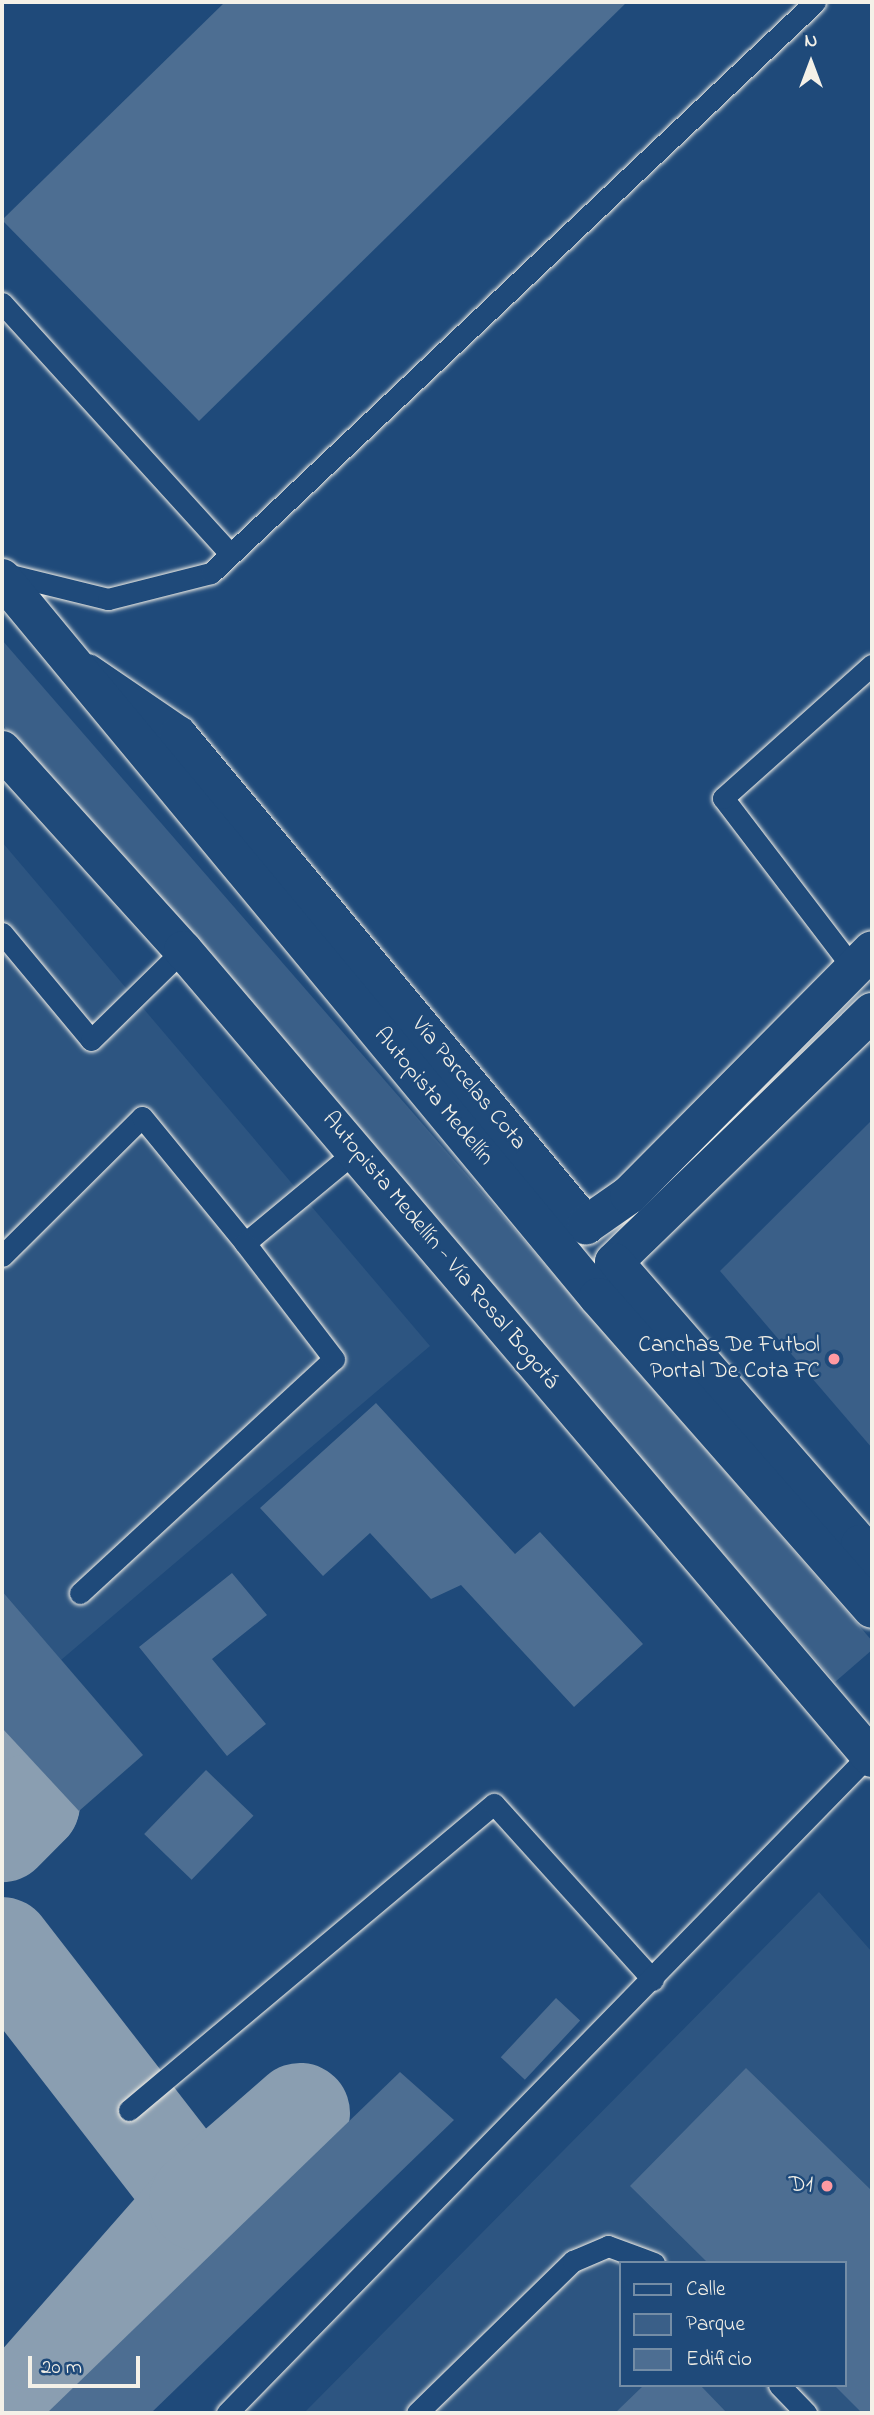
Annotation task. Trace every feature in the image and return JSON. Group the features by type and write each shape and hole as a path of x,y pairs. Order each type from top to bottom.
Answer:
{"main road":[{"name":"Autopista Medellín","path":"2,575 598,1297 872,1609"},
{"name":"Vía Parcelas Cota","path":"72,663 178,735 614,1262"},
{"name":"Autopista Medellín - Vía Rosal Bogotá","path":"2,750 183,950 871,1757"},
{"path":"586,1225 629,1195 863,959"},
{"path":"872,1012 614,1262 860,1544 872,1567"}],"lane":[{"path":"2,575 108,599 211,573 815,2"},
{"path":"2,303 230,554"},
{"path":"863,959 723,798 872,665"},
{"path":"2,933 92,1040 183,950"},
{"path":"2,1256 142,1117 245,1243 334,1359 80,1592"},
{"path":"245,1243 356,1151"},
{"path":"227,2413 871,1757"},
{"path":"129,2110 494,1804 653,1980"},
{"path":"417,2413 573,2260 608,2246 649,2261"},
{"path":"781,2387 806,2413"}],"shaded area":[{"path":"2,842 430,1346 61,1660 2,1591"},
{"path":"819,1892 872,1952 872,2413 304,2413"}],"green space":[{"path":"2,640 872,1641 872,1650 835,1682 2,724"},
{"name":"Canchas De Futbol Portal De Cota FC","path":"872,1120 872,1448 720,1271"}],"building":[{"path":"225,2 627,2 199,421 2,220"},
{"path":"376,1403 515,1554 540,1532 643,1644 574,1707 461,1585 431,1599 370,1533 323,1576 260,1508"},
{"path":"232,1573 267,1615 212,1659 266,1724 227,1756 139,1647"},
{"path":"2,1591 143,1755 79,1811 2,1728"},
{"path":"206,1770 253,1816 192,1880 144,1834"},
{"path":"556,1998 580,2021 525,2080 501,2057"},
{"path":"746,2068 872,2191 872,2413 862,2413 836,2387 846,2387 846,2261 706,2261 630,2186"},
{"path":"400,2072 454,2120 151,2413 47,2413"},
{"path":"642,2387 702,2387 727,2413 615,2413"}],"taxiway":[{"path":"2,1767 30,1804 2,1832"},
{"path":"2,1947 199,2201"},
{"path":"13,2413 199,2201 300,2113"}],"place":[{"name":"Canchas De Futbol Portal De Cota FC","path":"834,1359"},
{"name":"D1","path":"827,2186"}]}
